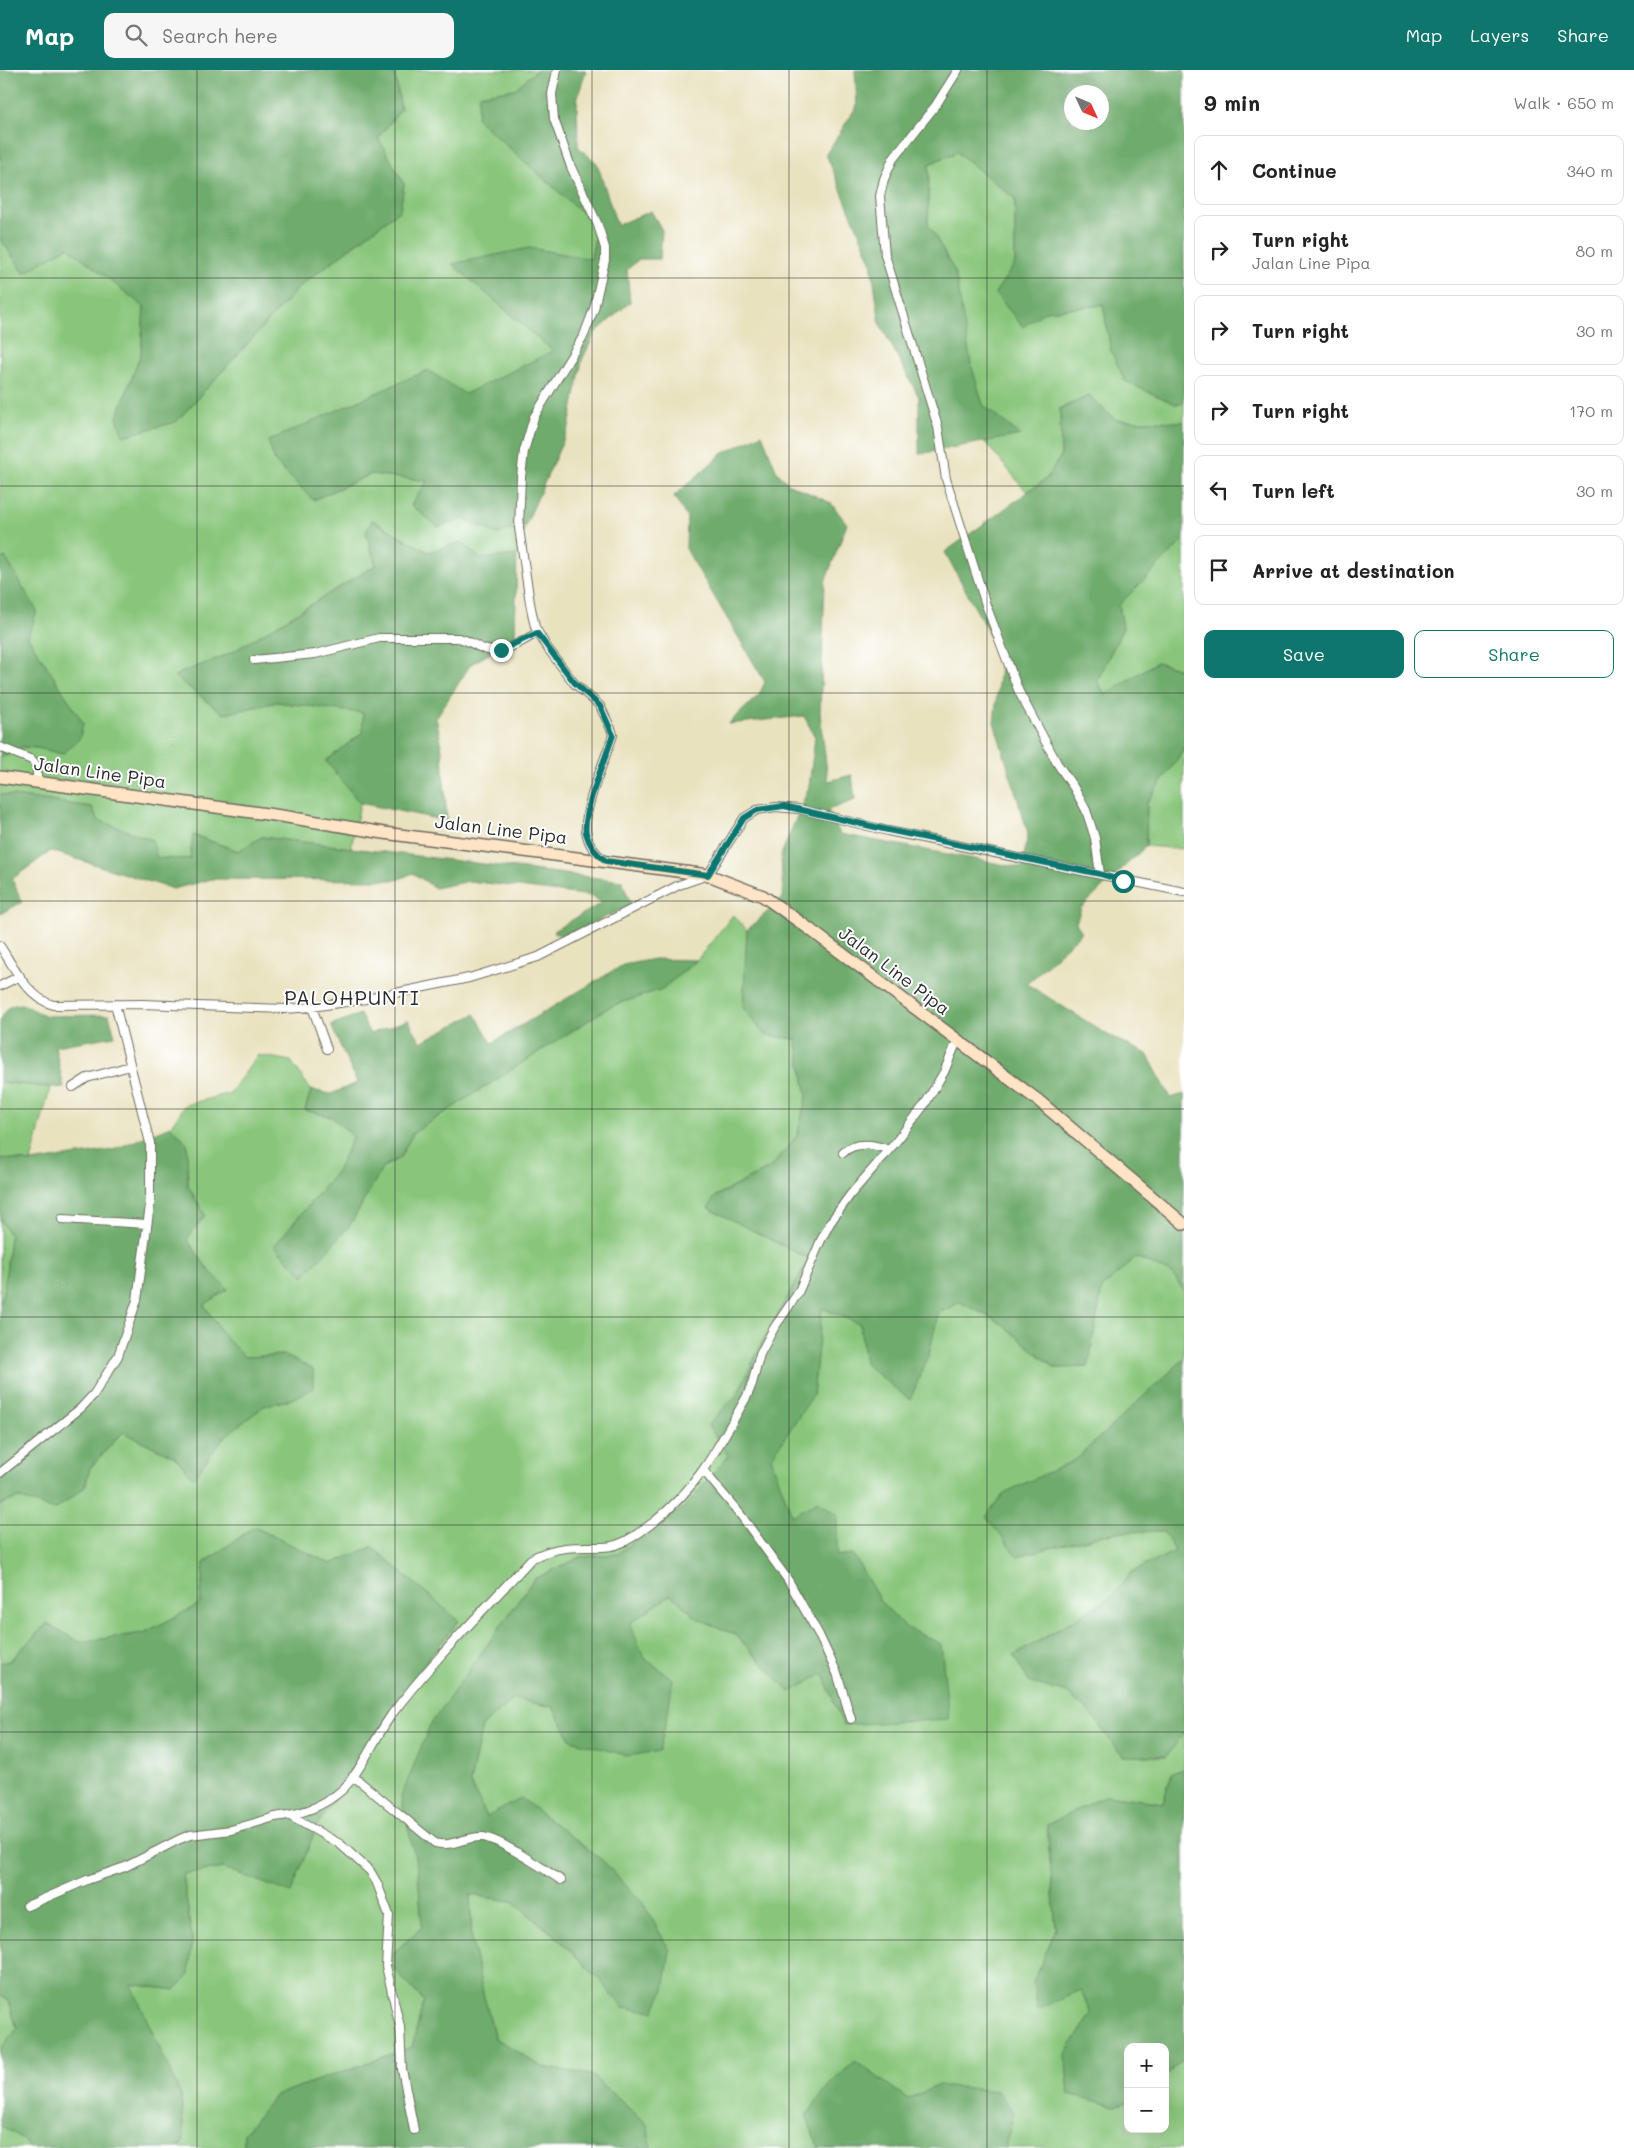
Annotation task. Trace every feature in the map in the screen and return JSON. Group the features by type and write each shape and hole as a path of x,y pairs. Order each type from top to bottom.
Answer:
{"main road":[{"name":"Jalan Line Pipa","path":"0,777 281,816 384,833 708,875 751,891 774,904 1060,1118 1184,1224"}],"street":[{"path":"556,70 552,94 554,119 571,167 598,225 605,248 605,260 590,322 534,417 524,451 519,528 530,603 537,633 574,682 600,706 612,731 613,735 588,809 586,827 586,833 593,848 606,861"},
{"path":"958,70 936,105 893,159 884,179 880,196 885,255 938,427 946,479 986,605 1019,692 1057,763 1086,810 1095,838 1100,874"},
{"path":"254,660 315,654 379,638 458,638 468,639 484,649 501,650 537,633"},
{"path":"0,748 32,760 37,766 36,782"},
{"path":"0,946 33,994 42,1002 53,1005 115,1004 285,1009 312,1008 366,999 460,980 522,963 560,946 679,885 708,875 744,818 757,810 784,806 888,830 1100,874 1123,881 1184,892"},
{"path":"0,986 20,976"},
{"path":"0,1473 80,1408 106,1377 126,1336 137,1300 150,1205 150,1143 115,1004"},
{"path":"312,1008 327,1049"},
{"path":"27,1906 87,1880 125,1867 180,1839 231,1830 300,1813 319,1805 340,1791 354,1776 392,1715 461,1634 531,1559 557,1548 617,1545 638,1534 667,1511 704,1471 747,1396 760,1354 774,1328 798,1292 821,1240 850,1195 925,1104 944,1072 958,1041"},
{"path":"73,1087 87,1078 130,1066"},
{"path":"843,1152 850,1146 857,1145 882,1147 889,1150"},
{"path":"62,1219 147,1224"},
{"path":"704,1471 740,1514 788,1580 818,1633 833,1665 852,1719"},
{"path":"354,1776 435,1843 446,1844 485,1838 515,1852 561,1880"},
{"path":"288,1815 340,1844 370,1871 378,1883 389,1915 386,1966 400,2027 402,2069 414,2130"}],"green space":[{"path":"0,70 394,70 401,109 378,138 404,184 400,210 300,286 176,422 123,436 117,418 141,353 144,307 68,247 24,273 0,238"},
{"path":"394,70 537,70 515,89 479,95 597,226 591,259 529,248 553,351 465,395 313,500 371,474 428,481 438,527 464,519 498,534 526,524 517,555 480,559 462,542 428,552 372,520 366,533 376,565 231,653 174,676 224,714 277,702 363,713 363,732 326,761 360,803 351,848 262,837 239,851 193,835 190,859 156,858 152,840 98,820 92,807 0,794 0,758 22,747 38,748 63,754 83,723 28,637 5,557 0,560 0,238 24,273 68,247 144,306 141,353 117,418 176,422 300,286 400,210 404,184 378,138 401,109"},
{"path":"537,70 586,70 577,100 578,147 597,163 617,225 651,211 662,230 660,259 639,259 627,270 630,302 595,333 582,360 569,427 526,524 498,534 464,519 438,527 411,505 427,481 371,474 313,500 275,462 268,441 428,370 465,394 553,351 452,264 529,248 591,259 597,226 477,119 479,95 515,89"},
{"path":"855,70 1184,70 1184,403 1175,404 1125,381 1111,351 1103,305 1045,311 1023,327 995,293 1015,264 1015,199 957,152 929,164 928,223 955,272 971,364 983,405 1020,435 919,454 919,397 880,324 871,261 826,154 857,106"},
{"path":"957,152 1015,199 1015,264 995,293 1023,326 1045,311 1103,305 1111,351 1175,404 1184,403 1184,422 1116,420 1089,397 1060,408 1061,456 1046,479 1027,492 984,441 1020,435 983,405 928,223 929,164"},
{"path":"1089,396 1116,420 1184,422 1184,540 1119,605 1123,628 1097,681 1105,695 1157,662 1184,670 1184,747 1147,802 1146,846 1081,908 1076,923 1082,932 1027,984 1108,1035 1147,1054 1171,1098 1184,1094 1184,1292 1173,1274 1136,1257 1102,1288 1088,1367 1055,1368 999,1322 960,1302 938,1314 929,1354 910,1400 865,1364 860,1324 822,1308 813,1395 771,1458 792,1516 818,1501 837,1515 837,1556 853,1554 880,1601 905,1627 941,1644 949,1719 843,1725 823,1674 790,1692 736,1635 697,1618 671,1595 630,1623 644,1658 673,1679 659,1751 628,1756 571,1740 553,1707 514,1699 482,1726 470,1783 487,1817 521,1798 602,1860 643,1903 670,1951 664,1990 654,2011 623,2008 599,1979 553,1934 512,1901 470,1895 472,1942 495,2038 542,2067 591,2075 647,2124 651,2148 244,2148 244,2133 276,2095 412,2047 424,2001 386,1960 422,1927 418,1871 401,1797 430,1725 534,1579 581,1557 618,1554 645,1532 685,1507 728,1456 708,1425 738,1393 764,1339 809,1259 708,1208 715,1197 771,1167 797,1136 807,1095 796,1039 765,1035 743,1008 747,930 783,898 781,855 809,787 815,737 804,716 728,724 759,695 765,682 686,549 687,518 674,496 722,454 762,434 777,472 789,484 831,503 847,524 825,582 820,713 828,781 852,775 855,800 828,810 840,834 1022,868 1028,833 994,722 1001,656 945,552 1046,479 1061,456 1060,409"},
{"path":"372,520 428,552 462,542 480,559 517,555 515,639 471,664 436,718 441,741 447,821 360,803 326,761 363,732 363,713 277,702 224,714 174,676 231,653 376,565 366,533"},
{"path":"1184,540 1184,670 1157,662 1105,695 1097,681 1123,628 1119,605"},
{"path":"5,557 37,611 28,637 83,723 80,738 63,754 38,748 22,747 0,758 0,560"},
{"path":"1184,747 1184,849 1146,846 1147,802"},
{"path":"0,794 92,807 98,820 152,840 157,858 190,859 193,835 238,851 262,837 622,881 631,905 563,937 553,931 602,903 592,896 469,881 435,888 413,873 397,880 212,879 173,889 51,851 12,879 22,902 0,914"},
{"path":"733,915 747,930 747,966 765,1035 796,1039 807,1095 797,1136 771,1167 715,1196 810,1259 764,1339 738,1393 708,1425 729,1455 685,1507 645,1532 618,1554 581,1557 534,1579 497,1632 418,1871 422,1927 386,1960 424,2001 412,2047 276,2095 244,2133 244,2148 179,2148 184,2139 181,2096 130,1984 175,1990 192,1939 183,1874 223,1868 291,1892 317,1825 431,1654 459,1621 372,1547 331,1564 254,1527 204,1563 200,1604 144,1633 79,1642 47,1624 9,1661 0,1663 0,1505 18,1498 85,1487 90,1468 123,1432 175,1457 193,1477 225,1436 264,1406 292,1399 284,1355 245,1357 226,1338 204,1305 228,1289 207,1268 187,1239 205,1215 188,1186 187,1143 171,1126 185,1105 230,1093 258,1055 291,1061 311,1090 305,1110 332,1117 353,1136 338,1170 275,1246 350,1225 383,1167 400,1158 413,1133 609,1007 662,989 697,960"},
{"path":"654,959 697,960 662,989 609,1007 413,1133 400,1158 383,1167 350,1225 304,1276 274,1246 338,1170 353,1136 332,1117 305,1110 311,1090 331,1094 357,1083 331,1025 360,1014 370,1034 408,1020 421,1042 475,1014 492,1043 623,965"},
{"path":"21,1004 47,1016 109,1015 115,1036 55,1046 64,1088 0,1082 0,1019 10,1006"},
{"path":"0,1082 50,1088 31,1162 2,1158 0,1164"},
{"path":"171,1126 187,1143 188,1186 205,1215 187,1239 207,1268 228,1289 204,1305 226,1338 245,1357 284,1355 313,1369 313,1389 292,1399 264,1406 225,1436 193,1478 175,1457 123,1432 90,1467 85,1487 55,1510 18,1498 0,1505 0,1302 4,1292 10,1236 0,1218 2,1158 31,1162 113,1150"},
{"path":"0,1218 10,1236 4,1293 0,1302"},
{"path":"1136,1257 1173,1274 1184,1292 1184,1359 1075,1460 1005,1493 1017,1556 1116,1532 1163,1531 1176,1551 1132,1572 1111,1597 1014,1656 1029,1682 1067,1693 1092,1715 1122,1756 1166,1756 1184,1733 1184,1769 1172,1773 1163,1803 1106,1795 1047,1825 1056,1929 1033,1983 1082,1990 1092,2014 1065,2055 1114,2106 1124,2103 1124,2133 1169,2133 1169,2072 1184,2059 1184,2148 1005,2148 939,2085 908,2099 855,2062 806,2116 819,2148 651,2148 647,2124 591,2075 542,2067 495,2038 472,1942 470,1895 512,1901 553,1934 599,1979 623,2008 487,1817 470,1783 482,1726 514,1699 553,1707 571,1740 672,1680 644,1658 629,1623 671,1595 697,1618 736,1635 767,1669 823,1674 941,1644 905,1627 880,1601 853,1554 837,1556 792,1517 770,1457 813,1395 822,1308 860,1324 865,1364 929,1354 938,1313 960,1302 999,1322 1055,1368 1088,1367 1102,1288"},
{"path":"1184,1359 1184,1733 1167,1756 1122,1756 1092,1715 1067,1693 1029,1682 1014,1656 1111,1597 1132,1572 1175,1551 1163,1531 1116,1532 1017,1556 986,1517 1004,1493 1075,1460"},
{"path":"254,1527 331,1564 372,1547 459,1621 431,1654 317,1825 291,1893 223,1868 183,1874 192,1939 189,1975 175,1990 131,1984 181,2096 184,2139 179,2148 30,2148 22,2138 0,2125 0,2050 17,2029 9,2001 0,1995 0,1663 10,1661 47,1623 79,1642 144,1633 200,1604 204,1563"},
{"path":"1184,1769 1184,2059 1169,2072 1169,2043 1124,2043 1124,2103 1114,2106 1069,2094 1065,2055 1091,2014 1081,1990 1038,2010 1033,1983 1056,1929 1047,1825 1106,1795 1163,1803 1172,1773"},
{"path":"0,1995 9,2001 17,2029 0,2050"},
{"path":"855,2061 908,2099 939,2085 997,2091 1014,2112 1005,2148 819,2148 806,2116 830,2084"},
{"path":"0,2125 22,2138 30,2148 0,2148"}],"district":[{"name":"PALOHPUNTI","path":"352,998"}],"route":[{"path":"501,650 537,633 580,689 600,706 610,724 613,735 588,809 586,827 586,833 596,854 606,861 708,875 744,818 757,810 784,806 888,830 1100,874 1123,881"}]}
